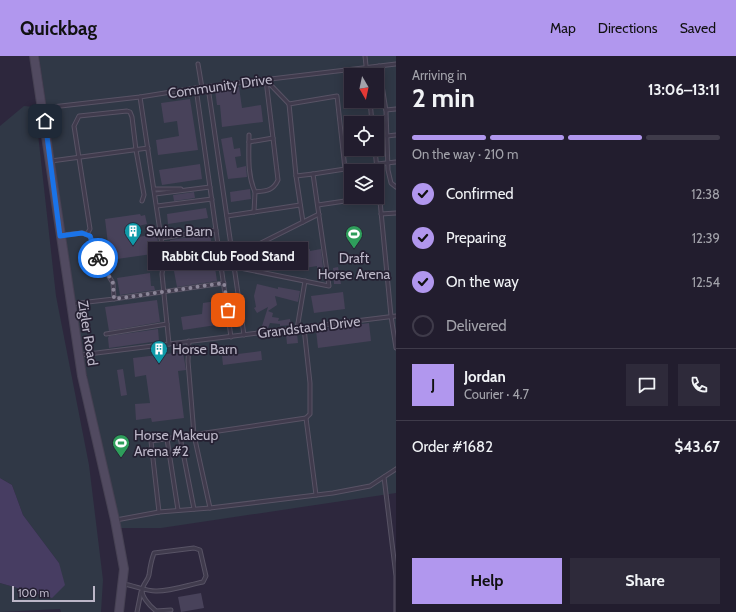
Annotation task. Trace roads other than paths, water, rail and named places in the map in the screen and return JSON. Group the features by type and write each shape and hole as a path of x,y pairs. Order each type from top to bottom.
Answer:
{"street":[{"name":"Zigler Road","path":"34,56 43,108 70,304 85,391 124,569 119,612"}],"lane":[{"path":"365,56 366,68"},
{"path":"198,64 202,88"},
{"name":"Community Drive","path":"366,68 396,64"},
{"path":"380,66 386,110 388,164 391,183 396,187"},
{"name":"Community Drive","path":"43,108 344,71"},
{"path":"266,80 289,104 296,176 303,222"},
{"path":"255,192 268,191 274,187 278,180 266,80"},
{"path":"208,87 234,257 244,335"},
{"path":"196,88 231,337"},
{"path":"289,104 337,96 345,169 296,176"},
{"path":"140,97 164,259 162,274 163,292 169,344"},
{"path":"386,110 396,109"},
{"path":"87,234 90,228 74,126 77,119 81,115 130,112 144,195 142,201"},
{"path":"249,135 248,163 252,185 255,192 254,212"},
{"path":"387,136 396,135"},
{"path":"249,142 273,138"},
{"path":"50,161 148,148"},
{"path":"376,156 377,164"},
{"path":"384,164 396,162"},
{"path":"235,267 329,286 313,174"},
{"path":"155,194 210,187"},
{"path":"154,189 193,189"},
{"path":"157,206 212,199"},
{"path":"318,205 344,201"},
{"path":"379,204 391,316 396,348"},
{"path":"227,216 300,205"},
{"path":"234,257 319,214"},
{"path":"381,214 396,214"},
{"path":"161,238 216,230"},
{"path":"60,236 82,233 90,236 98,259 113,283 114,299"},
{"path":"297,329 305,281"},
{"path":"70,304 224,283"},
{"name":"Grandstand Drive","path":"79,355 396,316"},
{"path":"106,334 167,324"},
{"path":"159,512 151,441 306,418 310,414 310,383 304,328"},
{"path":"189,342 188,361 194,435 210,508"},
{"path":"306,418 316,495"},
{"path":"180,437 194,509"},
{"path":"167,439 178,510"},
{"path":"114,520 159,512 210,508 316,495 370,486 396,470"},
{"path":"384,477 396,576 396,612"},
{"path":"123,584 142,590 156,592 203,582 206,576 200,550 194,548 154,553 150,561 148,578 142,590 137,612"},
{"path":"142,590 150,612"},
{"path":"148,606 156,611 171,610"}],"place":[{"name":"Swine Barn","path":"133,246"},
{"name":"Draft Horse Arena","path":"354,249"},
{"name":"Rabbit Club Food Stand","path":"228,310"},
{"name":"Horse Barn","path":"159,364"},
{"name":"Horse Makeup Arena #2","path":"121,458"}]}
